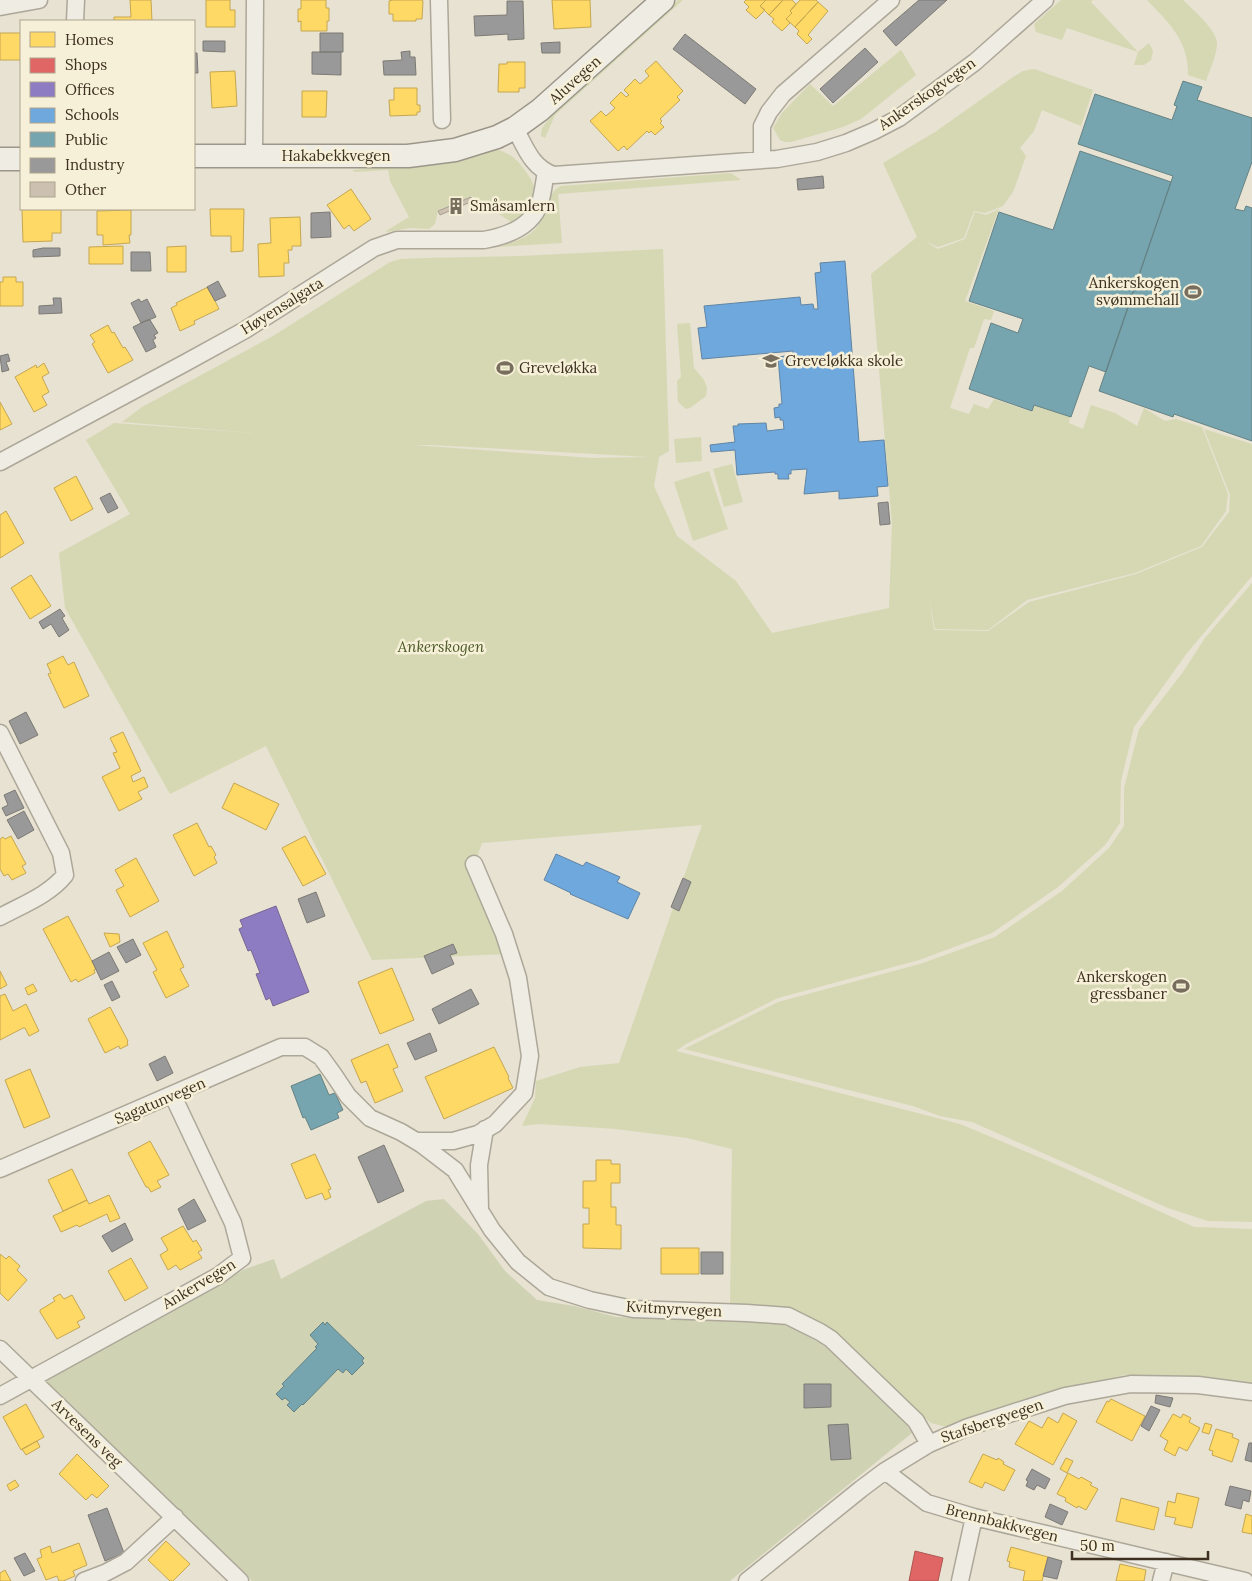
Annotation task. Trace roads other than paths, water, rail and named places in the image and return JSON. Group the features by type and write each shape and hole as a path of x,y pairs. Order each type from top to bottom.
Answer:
{"main road":[{"name":"Aluvegen","path":"476,144 515,128 540,110 663,0"},
{"name":"Hakabekkvegen","path":"195,156 408,156 437,153 476,144"},
{"path":"0,159 20,159"}],"street":[{"path":"0,7 39,0"},
{"path":"75,20 76,0"},
{"path":"254,156 255,0"},
{"path":"439,0 442,120"},
{"path":"762,160 762,126 783,94 891,0"},
{"name":"Ankerskogvegen","path":"546,172 562,175 762,160 817,152 846,143 899,118 975,62 1045,0"},
{"path":"515,128 537,166 546,172"},
{"name":"Høyensalgata","path":"0,462 245,330 374,248 397,240 484,240 497,238 521,228 536,213 540,203 546,172"},
{"path":"0,733 61,853 65,875 58,884 41,895 0,917"},
{"path":"416,1141 453,1140 478,1134 496,1124 524,1093 530,1056 518,978 504,934 474,864"},
{"name":"Sagatunvegen","path":"0,1169 173,1096 281,1047 305,1048 321,1057"},
{"name":"Kvitmyrvegen","path":"321,1057 348,1096 370,1118 416,1141 455,1170 492,1230 518,1262 549,1287 590,1300 633,1309 788,1316 832,1339 916,1422 929,1444"},
{"name":"Ankervegen","path":"0,1396 218,1276 242,1258 233,1224 173,1096"},
{"path":"480,1210 479,1165 485,1129"},
{"name":"Arvesens veg","path":"0,1349 240,1581"},
{"name":"Stafsbergvegen","path":"747,1581 885,1471 929,1444 968,1428 1065,1396 1132,1384 1198,1385 1252,1392"},
{"name":"Brennbakkvegen","path":"885,1471 927,1503 974,1517 1245,1581"},
{"path":"84,1581 126,1562 175,1517"},
{"path":"960,1581 974,1517"},
{"path":"1161,1581 1166,1562"}],"place":[{"name":"Småsamlern","path":"456,206"},
{"name":"Ankerskogen svømmehall","path":"1193,292"},
{"name":"Greveløkka skole","path":"771,361"},
{"name":"Greveløkka","path":"505,368"},
{"name":"Ankerskogen gressbaner","path":"1181,986"}],"park label":[{"name":"Ankerskogen","path":"441,647"}]}
